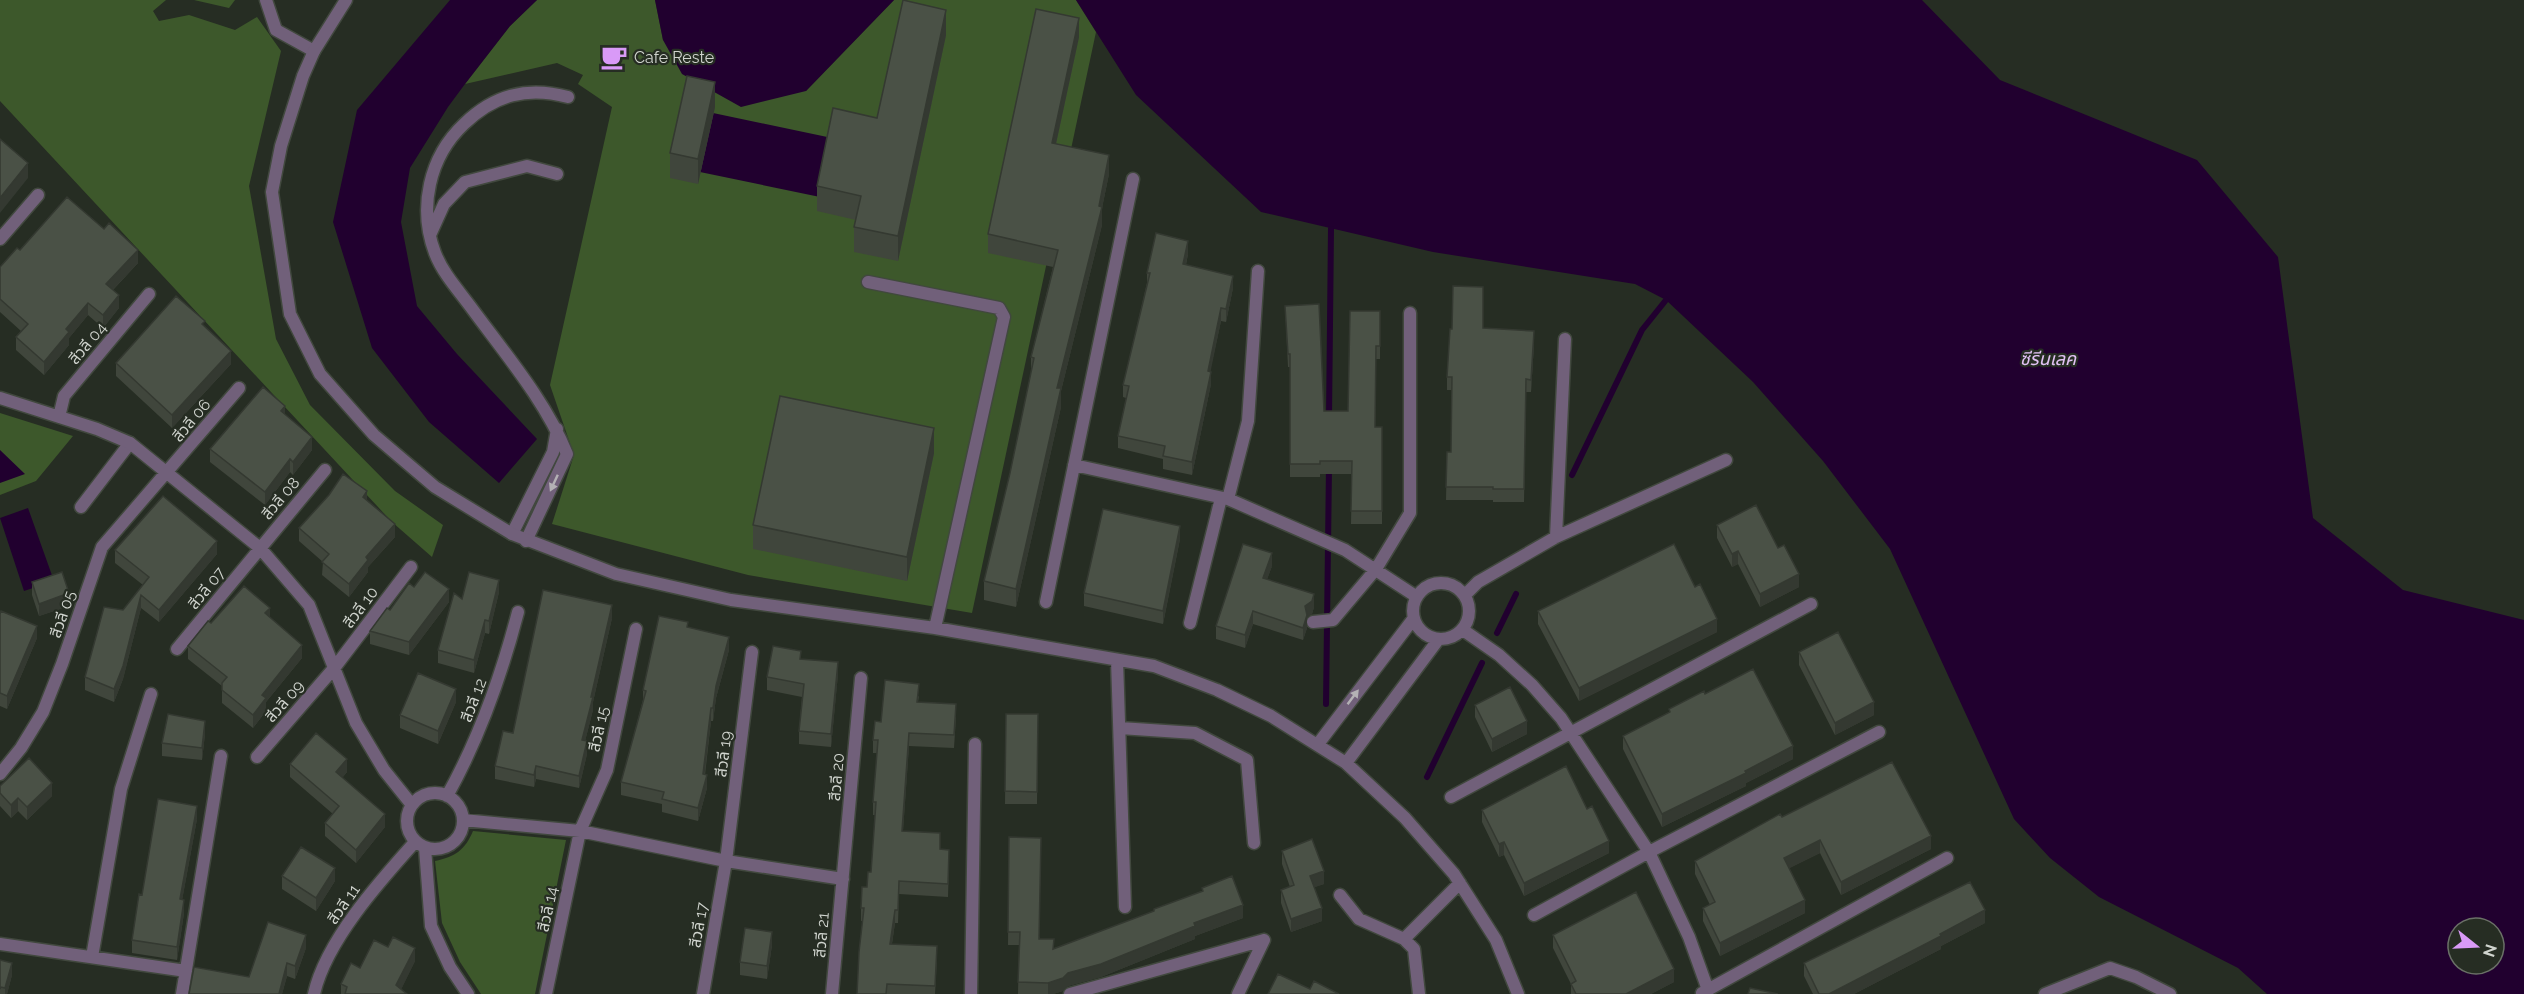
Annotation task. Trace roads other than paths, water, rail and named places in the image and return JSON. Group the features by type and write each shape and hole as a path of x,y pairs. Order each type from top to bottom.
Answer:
{"street":[{"path":"266,0 276,30 314,51"},
{"path":"346,0 314,51 280,146 272,192 290,314 320,374 374,435 435,487 526,541 616,574 731,600 936,628 1154,666 1217,690 1271,716 1346,763 1405,819 1460,883 1496,940 1518,994"},
{"path":"526,541 567,454 557,429 435,255 426,216 431,176 439,157 460,127 486,105 509,95 534,91 568,97"},
{"path":"429,236 444,204 465,182 526,166 557,174"},
{"path":"1046,602 1133,179"},
{"path":"0,239 38,195"},
{"path":"1190,623 1224,498 1248,421 1258,271"},
{"path":"868,282 999,308 1004,317 936,628"},
{"name":"สีวลี 04","path":"59,417 64,396 149,294"},
{"path":"1322,621 1376,568 1410,513 1410,313"},
{"path":"1553,539 1565,339"},
{"name":"สีวลี 06","path":"167,473 239,388"},
{"path":"0,398 97,429 130,443 260,548 309,605 356,723 384,770 412,805"},
{"path":"512,534 553,452 557,429"},
{"path":"81,507 130,443"},
{"path":"1465,595 1478,582 1553,539 1726,460"},
{"path":"1074,465 1224,498 1336,546 1376,568 1417,597"},
{"name":"สีวลี 08","path":"260,548 325,470"},
{"name":"สีวลี 05","path":"0,774 21,748 43,712 102,548 167,473"},
{"name":"สีวลี 07","path":"177,649 260,548"},
{"name":"สีวลี 10","path":"335,666 411,567"},
{"path":"1441,583 1458,588 1465,595 1470,613 1463,630 1456,636 1438,640 1422,632 1414,618 1413,610 1417,597 1424,589 1441,583"},
{"path":"1451,797 1810,604"},
{"name":"สีวลี 12","path":"447,796 465,764 488,711 503,668 518,612"},
{"path":"1318,744 1414,618"},
{"name":"สีวลี 15","path":"580,831 607,770 636,629"},
{"path":"1463,630 1499,655 1532,685 1561,718 1649,852 1689,937 1705,993 1947,858"},
{"path":"1346,763 1438,640"},
{"name":"สีวลี 19","path":"726,861 752,652"},
{"path":"1117,660 1125,907"},
{"name":"สีวลี 09","path":"257,757 335,666"},
{"name":"สีวลี 20","path":"843,879 861,678"},
{"path":"92,957 121,789 151,694"},
{"path":"1120,728 1195,733 1247,760 1254,843"},
{"path":"1534,915 1879,732"},
{"path":"971,994 975,744"},
{"path":"182,994 221,756"},
{"path":"420,845 435,850 453,843 462,829 463,820 456,802 438,793 419,798 407,813 407,825 420,845 431,926 450,967 468,994"},
{"path":"463,820 580,831 726,861 843,879"},
{"name":"สีวลี 14","path":"546,994 580,831"},
{"name":"สีวลี 11","path":"314,994 317,982 342,934 380,881 420,845"},
{"name":"สีวลี 17","path":"703,994 726,861"},
{"name":"สีวลี 21","path":"832,994 843,879"},
{"path":"1404,939 1460,883"},
{"path":"1340,895 1359,919 1404,939 1414,949 1419,994"},
{"path":"1070,994 1103,989 1264,940 1238,994"},
{"path":"0,944 186,971"},
{"path":"2044,994 2110,968 2136,977 2170,994"}],"water":[{"path":"450,0 537,0 510,26 465,84 410,168 401,222 417,306 457,354 537,439 499,483 429,422 372,348 333,222 357,110"},
{"path":"655,0 894,0 806,91 741,107 682,74 663,40"},
{"name":"ซีรีนเลค","path":"1076,0 1922,0 2000,80 2197,160 2278,257 2313,518 2403,590 2524,620 2524,994 2267,994 2238,968 2099,897 2050,858 2014,819 1890,549 1823,461 1753,382 1666,300 1635,284 1433,252 1261,212 1136,95"},
{"path":"713,113 832,138 820,197 700,172"},
{"path":"0,450 25,474 0,483"},
{"path":"28,508 54,581 24,591 0,518"}],"waterway":[{"path":"1329,418 1331,229"},
{"path":"1572,475 1642,330 1666,300"},
{"path":"1326,704 1329,467"},
{"path":"1497,633 1516,594"},
{"path":"1427,777 1482,663"}],"place":[{"name":"Cafe Reste","path":"614,57"}]}
